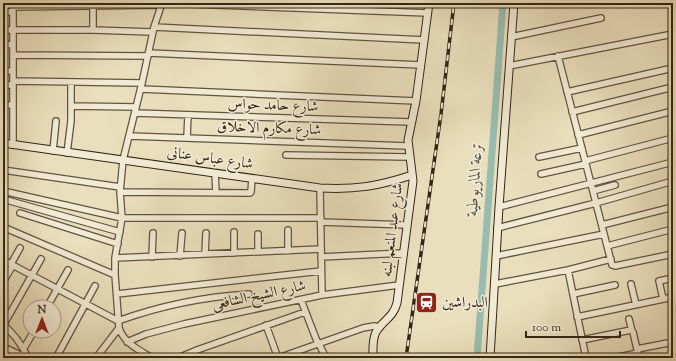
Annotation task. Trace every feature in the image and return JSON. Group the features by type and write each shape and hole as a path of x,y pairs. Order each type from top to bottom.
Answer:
{"main road":[{"name":"شارع عبد المنعم لبنه","path":"373,356 374,338 380,327 390,318 396,308 412,187 408,146 416,100 429,3"},
{"path":"490,358 497,228 514,3"},
{"name":"شارع عباس عنانى","path":"3,143 320,188 343,189 366,187 389,183 412,175"}],"street":[{"path":"3,12 13,7 93,7 162,4 428,13"},
{"path":"152,358 127,342 121,335 118,321 115,258 122,218 120,190 123,160 142,86 154,29 162,4"},
{"path":"13,7 13,145"},
{"path":"92,30 93,7"},
{"path":"511,37 601,18"},
{"path":"3,30 154,29 424,40"},
{"path":"509,66 673,34"},
{"path":"3,44 13,44"},
{"path":"13,55 149,54 421,65"},
{"path":"558,56 613,266 673,254"},
{"path":"567,92 673,68"},
{"path":"3,71 13,71"},
{"path":"67,152 72,106 71,82"},
{"path":"3,85 13,83 71,82 416,100"},
{"path":"572,112 673,87"},
{"path":"3,105 13,105"},
{"name":"شارع حامد حواس","path":"72,106 188,115 412,122"},
{"path":"578,135 673,111"},
{"path":"187,138 188,115"},
{"path":"53,151 56,121"},
{"name":"شارع مكارم الاخلاق","path":"129,136 408,146"},
{"path":"541,174 673,138"},
{"path":"539,157 582,148"},
{"path":"286,155 409,157"},
{"path":"499,207 673,162"},
{"path":"3,170 120,190 250,193 252,178"},
{"path":"215,173 216,192"},
{"path":"497,228 596,203 673,181"},
{"path":"593,191 615,185"},
{"path":"320,188 322,295"},
{"path":"3,191 122,218 321,220 407,225"},
{"path":"3,199 120,232"},
{"path":"22,205 19,214 118,244"},
{"path":"602,225 673,207"},
{"path":"3,227 115,275"},
{"path":"607,246 673,229"},
{"path":"288,230 288,251"},
{"path":"234,232 234,253"},
{"path":"152,257 153,233"},
{"path":"180,256 182,233"},
{"path":"205,254 206,233"},
{"path":"258,234 258,252"},
{"path":"496,256 604,234"},
{"path":"3,282 20,248"},
{"path":"115,258 321,249"},
{"path":"321,257 403,253"},
{"path":"28,358 24,348 17,338 3,324 42,259"},
{"path":"495,284 568,270 610,259"},
{"path":"3,260 118,321 182,302 204,298 248,294"},
{"path":"52,299 68,270"},
{"path":"568,270 586,358"},
{"path":"117,294 321,271"},
{"path":"663,299 659,281 673,278"},
{"path":"631,284 636,305"},
{"name":"شارع الشيخ الشافعى","path":"127,342 146,334 184,324 322,295 399,285"},
{"path":"573,294 615,285"},
{"path":"56,358 95,286"},
{"path":"578,317 673,297"},
{"path":"301,300 318,344 326,358"},
{"path":"178,358 305,312"},
{"path":"630,318 638,353"},
{"path":"266,325 279,358 363,328 374,326 380,327"},
{"path":"96,358 119,328"},
{"path":"582,340 628,330 632,331"},
{"path":"24,348 29,339"},
{"path":"613,358 638,353 673,342"},
{"path":"3,347 28,358"},
{"path":"364,358 373,356"}],"waterway":[{"name":"ترعة الماريوطية","path":"477,358 503,3"}],"railway":[{"path":"406,358 441,114 454,3"}],"place":[{"name":"البدراشين","path":"426,303"}]}
